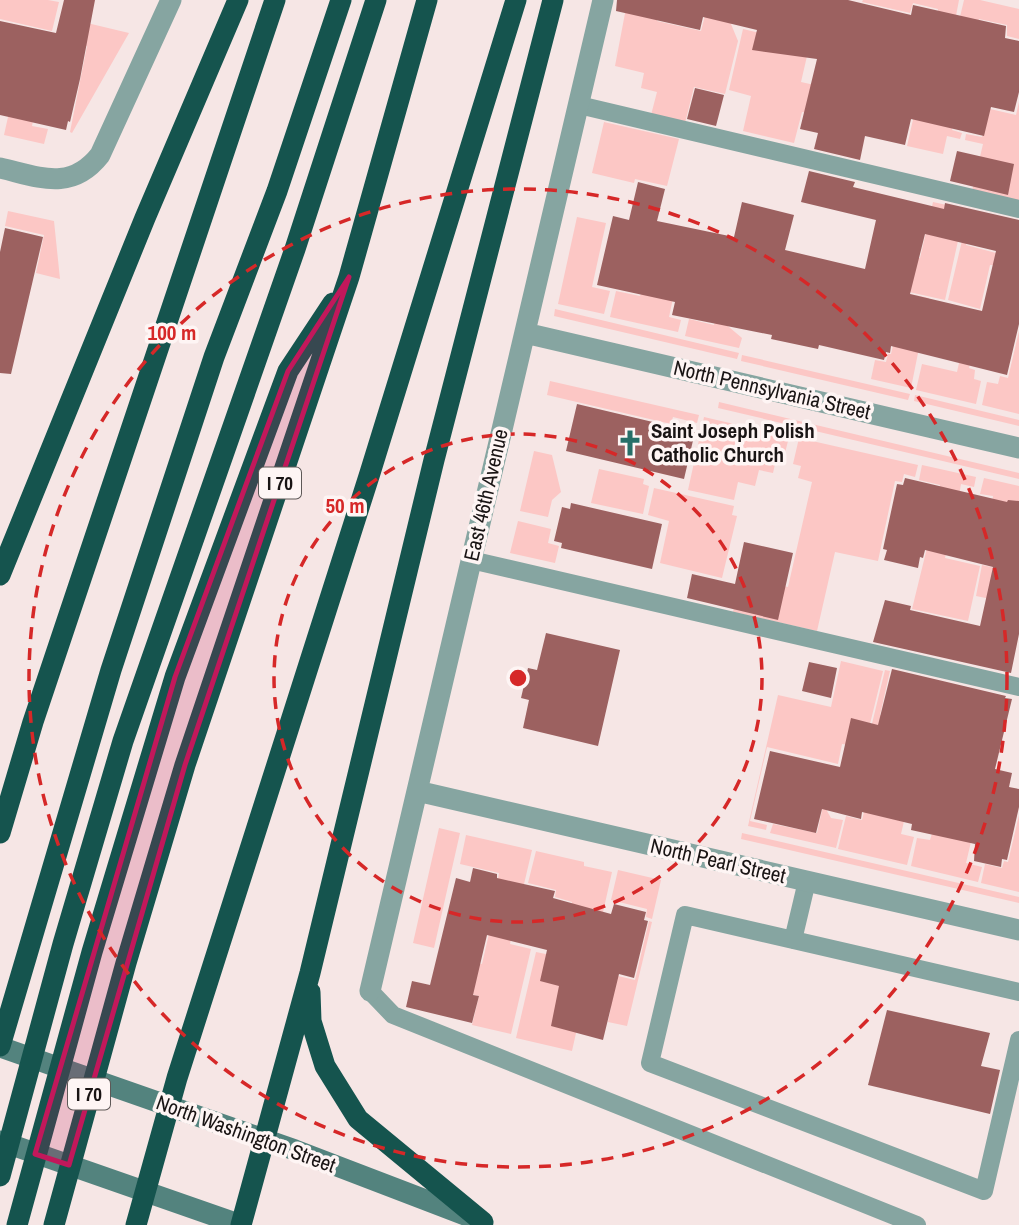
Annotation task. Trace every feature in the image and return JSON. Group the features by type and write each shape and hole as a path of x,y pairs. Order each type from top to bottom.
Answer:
{"highway":[{"path":"0,575 139,231 237,0"},
{"path":"0,833 33,722 275,0"},
{"path":"0,1046 111,670 214,357 277,191 341,0"},
{"path":"0,1176 63,944 123,741 295,249 376,0"},
{"name":"I 70","path":"54,1225 126,963 186,765 349,277 427,0"},
{"path":"136,1225 198,1011 366,487 516,0"},
{"path":"241,1225 310,973 431,473 554,0"},
{"path":"17,1225 92,952 175,677 288,371 349,277"},
{"path":"310,973 312,1021 326,1066 358,1119 487,1223"}],"main road":[{"name":"North Washington Street","path":"0,1046 487,1223"},
{"path":"0,1141 241,1225"}],"street":[{"path":"0,168 54,179 77,176 90,167 100,155 171,0"},
{"name":"East 46th Avenue","path":"370,991 603,0"},
{"name":"North Pennsylvania Street","path":"525,333 1019,448"},
{"name":"North Pearl Street","path":"417,791 1019,930"}],"lane":[{"path":"579,105 1019,209"},
{"path":"471,560 1019,687"},
{"path":"793,940 807,881"},
{"path":"1019,992 685,915 650,1063 984,1191 1019,1040"},
{"path":"370,991 393,1015 917,1225"}],"highlighted area":[{"path":"349,277 278,491 185,765 69,1165 35,1154 175,677 288,371"}],"shaded area":[{"path":"0,0 59,2 52,31 0,19"},
{"path":"709,0 737,0 731,24 738,41 725,94 694,87 685,123 651,115 657,92 641,88 644,73 615,66 626,8 658,16 657,21 701,31"},
{"path":"820,0 801,82 819,86 812,114 802,112 794,143 743,131 751,96 729,90 743,29 780,38"},
{"path":"959,0 955,21 937,17 938,9 913,3 910,13 862,2"},
{"path":"964,0 980,0 1019,9 1019,39 1007,36 1007,25 979,19 977,25 959,21"},
{"path":"62,17 129,33 72,133 70,132 87,46 57,38"},
{"path":"12,99 36,104 32,126 48,129 44,144 4,135"},
{"path":"917,102 956,112 952,130 962,133 960,139 947,136 943,154 907,146"},
{"path":"1019,102 1019,202 972,191 983,144 965,140 966,134 982,137 990,109 1016,115"},
{"path":"604,122 679,139 667,186 635,179 634,183 592,173"},
{"path":"933,202 965,209 945,300 909,292"},
{"path":"8,211 54,221 60,279 36,273 44,235 5,226"},
{"path":"969,211 973,213 966,245 996,253 994,265 990,265 980,309 948,300"},
{"path":"577,217 606,223 592,287 610,291 604,314 558,304"},
{"path":"616,291 640,296 642,291 673,298 669,317 681,320 678,332 610,317"},
{"path":"905,293 929,298 911,388 871,379 875,360 886,362 888,354 891,354"},
{"path":"555,309 739,353 737,359 554,316"},
{"path":"971,309 982,311 969,368 975,370 974,379 981,381 976,404 916,390 922,364 957,372"},
{"path":"716,316 742,338 739,348 685,336 689,319 714,325"},
{"path":"1019,331 1019,414 982,405 987,382 998,384 1000,376 1008,378"},
{"path":"742,355 910,394 908,400 741,361"},
{"path":"550,381 699,415 697,423 673,417 671,424 547,395"},
{"path":"915,395 1019,420 1019,426 914,401"},
{"path":"719,402 1019,473 1019,479 718,408"},
{"path":"704,417 789,437 783,461 776,460 773,473 759,470 755,486 738,482 734,500 688,490"},
{"path":"799,438 918,465 915,477 904,474 902,482 895,481 878,561 835,552 817,631 733,612 741,577 788,587 812,482 798,478 801,466 793,464"},
{"path":"534,451 552,455 561,492 552,500 548,517 520,511"},
{"path":"922,465 976,477 974,487 961,484 959,496 939,491 940,485 919,480"},
{"path":"599,469 644,479 643,484 649,486 643,514 591,503"},
{"path":"984,478 1019,486 1019,502 992,504 993,496 980,494"},
{"path":"654,488 734,506 732,515 737,516 722,578 660,563 669,521 648,515"},
{"path":"940,495 958,499 945,558 980,566 968,621 912,609"},
{"path":"518,521 551,529 548,543 559,546 555,563 510,553"},
{"path":"982,565 1000,569 1019,605 976,596"},
{"path":"841,661 883,671 867,736 848,745 842,744 838,764 767,747 750,821 767,825 766,830 748,826 778,695 831,707"},
{"path":"885,670 890,671 880,715 916,723 921,749 901,834 914,837 907,865 838,849 846,816 862,820 869,736"},
{"path":"832,766 838,767 827,811 831,818 843,820 836,848 770,833 773,824 817,833"},
{"path":"986,778 966,863 982,867 978,882 911,866 917,838 930,840 933,830"},
{"path":"1019,815 1019,892 981,883 985,864 1002,868 1004,861 1008,862"},
{"path":"439,828 460,833 434,948 413,943"},
{"path":"742,833 1019,897 1019,903 741,839"},
{"path":"466,835 532,850 510,944 531,949 511,1034 472,1025 479,996 467,993 474,963 482,964 500,886 497,885 499,873 460,864"},
{"path":"536,851 584,862 584,866 612,872 572,1051 516,1038 536,952 560,957 572,902 555,897 556,890 528,883"},
{"path":"618,870 661,880 652,919 646,917 647,909 611,900"},
{"path":"649,921 652,922 627,1026 608,1022 611,1007 594,1003 601,972 635,980"}],"building":[{"path":"64,0 95,0 80,79 66,130 0,115 0,21 56,33"},
{"path":"617,0 848,0 911,15 913,5 1006,26 1005,38 1019,41 1019,92 1014,112 991,107 984,136 911,119 905,145 865,136 860,160 814,149 818,133 800,129 817,59 752,50 757,30 703,17 700,30 616,11"},
{"path":"695,88 724,95 716,126 687,119"},
{"path":"957,151 1014,164 1008,195 950,181"},
{"path":"809,171 855,182 853,187 944,209 945,203 1019,220 1019,324 1007,375 891,346 890,353 886,352 884,360 819,345 818,349 771,339 772,335 672,315 675,302 597,285 613,216 629,220 638,182 665,189 657,221 734,237 742,202 794,215 785,250 865,269 876,220 801,202","holes":["925,234 996,251 982,311 910,294"]},
{"path":"5,228 43,237 11,374 0,373 0,252"},
{"name":"Saint Joseph Polish Catholic Church","path":"577,404 695,432 684,479 566,451"},
{"path":"905,478 1007,502 1019,501 1019,634 1011,673 873,642 885,600 911,606 910,610 980,626 993,567 925,550 923,558 920,557 918,568 884,560 887,550 883,549 897,484 903,485"},
{"path":"571,503 662,524 652,569 561,548 562,543 554,541 562,507 570,509"},
{"path":"744,542 793,553 778,620 687,598 692,574 735,584"},
{"path":"546,633 620,650 598,746 523,728 529,700 521,698 528,668 537,670"},
{"path":"809,662 837,668 831,698 802,691"},
{"path":"892,669 1012,699 995,769 1012,773 1009,787 1019,789 1019,807 1007,860 1002,859 1001,867 974,861 975,844 911,830 912,824 862,812 861,819 822,809 816,833 754,819 770,751 840,767 851,718 878,725"},
{"path":"473,868 497,874 497,878 555,891 553,898 611,914 614,904 646,912 644,920 648,921 634,978 619,974 603,1040 551,1026 559,986 540,981 547,950 487,935 473,995 479,996 472,1023 406,1007 412,981 430,985 456,878 470,882"},
{"path":"887,1010 990,1033 981,1066 1000,1070 990,1114 868,1085"}],"place":[{"name":"Saint Joseph Polish Catholic Church","path":"630,443"}]}
